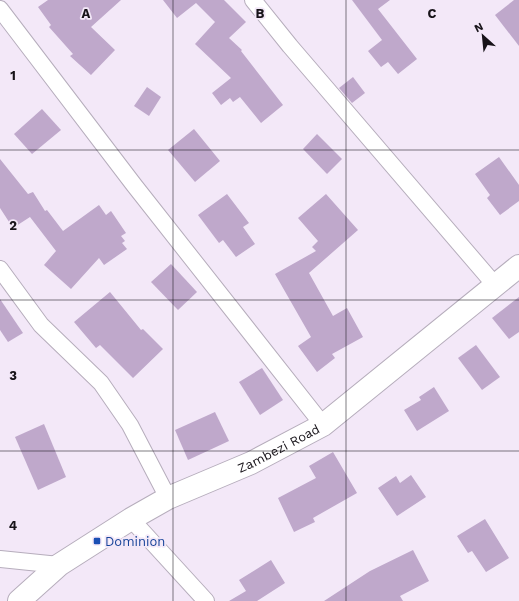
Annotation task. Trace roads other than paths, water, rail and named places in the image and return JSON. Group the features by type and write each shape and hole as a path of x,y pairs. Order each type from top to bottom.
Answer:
{"street":[{"path":"253,0 290,46 495,285"},
{"path":"0,9 134,185 323,425"},
{"name":"Zambezi Road","path":"19,601 59,565 131,519 168,498 251,464 323,425 519,266"},
{"path":"0,269 41,325 101,384 130,425 168,498"},
{"path":"131,519 206,601"},
{"path":"0,559 59,565"}],"place":[{"name":"Dominion","path":"97,541"}]}
